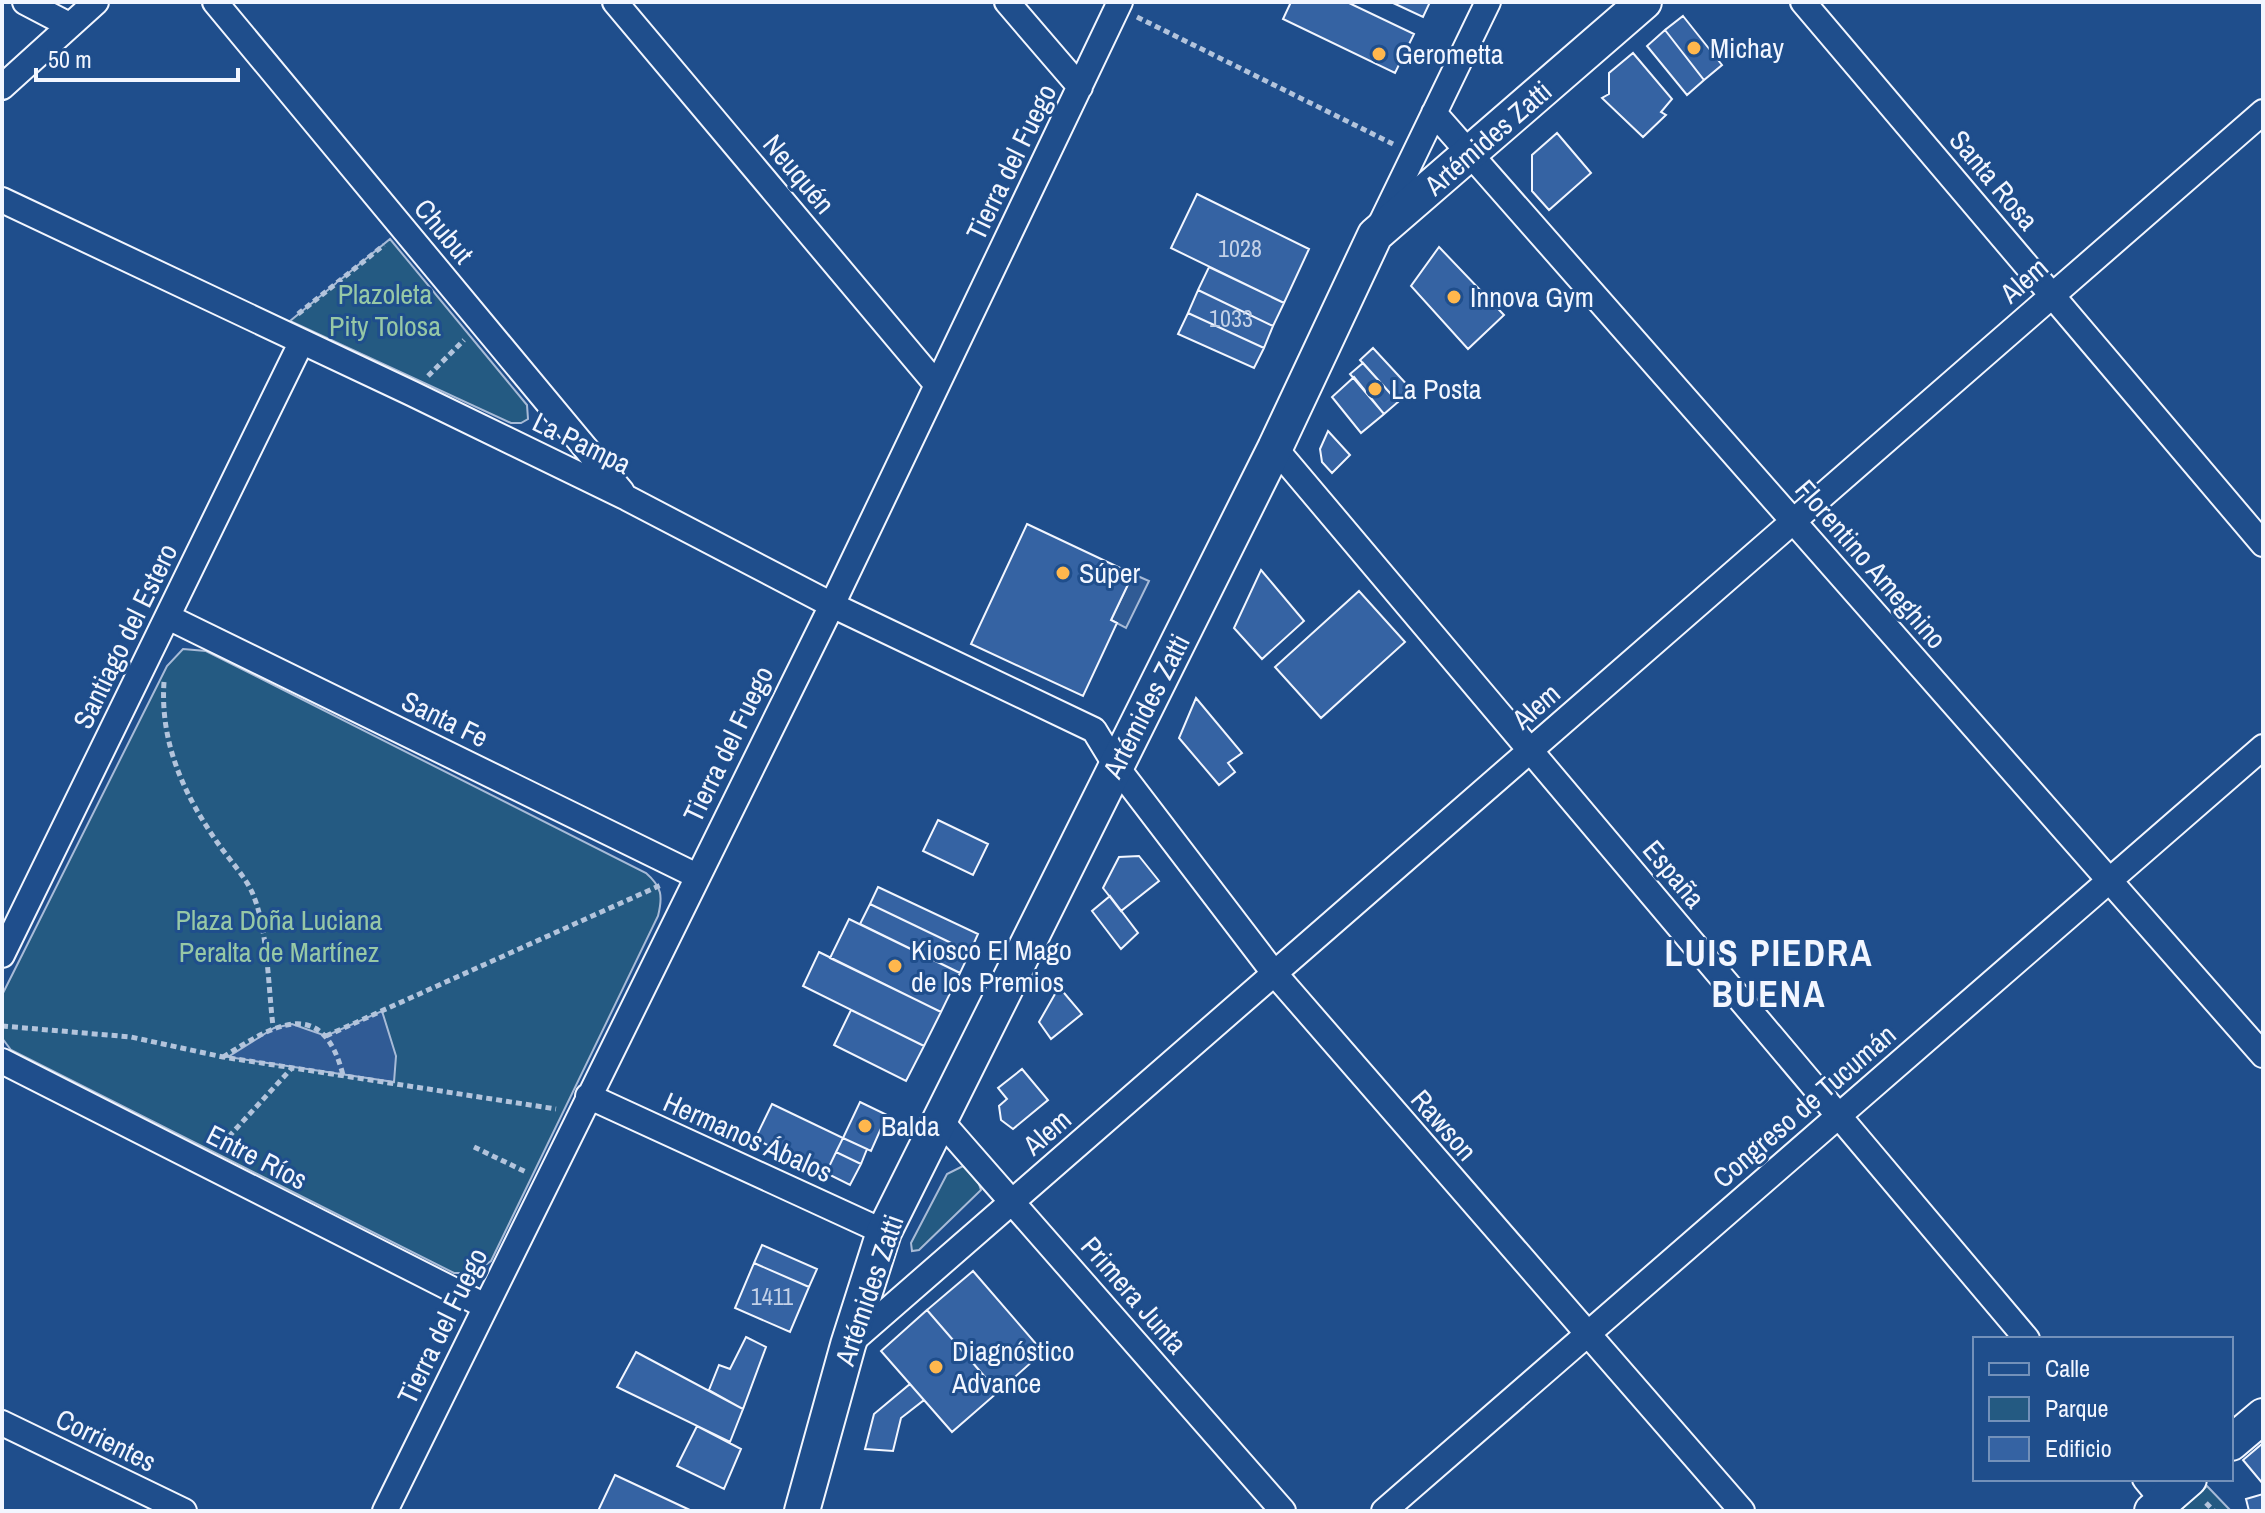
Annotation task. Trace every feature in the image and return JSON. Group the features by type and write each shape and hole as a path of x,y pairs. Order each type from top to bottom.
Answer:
{"main road":[{"name":"Artémides Zatti","path":"810,1505 848,1345 884,1232 1275,448 1375,235 1644,2"},
{"path":"2233,1441 2263,1416"},
{"path":"2153,1497 2185,1481"}],"street":[{"path":"25,2 69,25"},
{"path":"2,87 96,2"},
{"name":"Chubut","path":"215,2 627,498"},
{"name":"Neuquén","path":"615,2 937,385"},
{"path":"1007,2 1080,87"},
{"path":"1375,235 1488,2"},
{"name":"Santa Rosa","path":"1803,2 2263,544"},
{"name":"Tierra del Fuego","path":"385,1511 545,1181 832,605 1119,5"},
{"name":"Alem","path":"848,1345 2263,112"},
{"name":"Florentino Ameghino","path":"1434,113 2263,1055"},
{"name":"La Pampa","path":"2,200 411,393 627,498 832,605 1094,730 1116,766"},
{"name":"Santiago del Estero","path":"2,955 301,343"},
{"name":"España","path":"1275,448 2025,1337"},
{"name":"Santa Fe","path":"168,617 697,876"},
{"name":"Congreso de Tucumán","path":"1384,1511 2263,747"},
{"name":"Rawson","path":"1116,766 1274,973 1742,1511"},
{"name":"Entre Ríos","path":"2,1061 485,1306"},
{"name":"Hermanos Ábalos","path":"584,1104 884,1232"},
{"name":"Primera Junta","path":"940,1120 1283,1511"},
{"name":"Corrientes","path":"2,1423 184,1511"}],"path":[{"path":"1119,5 1414,155"},
{"path":"277,331 404,229"},
{"path":"411,393 481,322"},
{"path":"164,678 162,708 184,790 251,891 259,914 273,1026"},
{"path":"326,1036 647,889 697,876"},
{"path":"223,1057 273,1026 292,1023 311,1027 326,1036 343,1075"},
{"path":"2,1026 131,1037 291,1068 584,1104"},
{"path":"210,1167 221,1145 291,1068"},
{"path":"474,1147 545,1181"}],"green space":[{"name":"Plazoleta Pity Tolosa","path":"390,239 527,405 528,419 511,423 290,321"},
{"name":"Plaza Doña Luciana Peralta de Martínez","path":"183,649 206,651 646,873 658,887 661,897 658,916 491,1261 474,1273 454,1273 11,1050 2,1038 2,995 167,666"},
{"path":"963,1166 978,1181 981,1190 919,1250 912,1251 911,1243 947,1174"},
{"path":"2207,1486 2231,1511 2179,1511"}],"shaded area":[{"path":"1133,574 1149,581 1126,628 1111,620"},
{"path":"382,1011 396,1056 394,1082 228,1057 274,1028 292,1024 326,1036"}],"building":[{"name":"Gerometta","path":"1291,2 1347,2 1414,34 1395,73 1283,19"},
{"path":"1391,2 1430,2 1423,17"},
{"name":"Michay","path":"1683,16 1722,65 1704,80 1665,30"},
{"path":"1665,30 1704,80 1687,95 1647,46"},
{"path":"1633,53 1672,99 1661,112 1666,115 1643,137 1602,98 1609,94 1609,73"},
{"path":"1557,133 1591,173 1549,210 1532,191 1532,155"},
{"path":"1197,194 1309,249 1284,303 1171,248"},
{"name":"Innova Gym","path":"1439,247 1504,315 1468,349 1411,286"},
{"path":"1209,267 1284,303 1273,326 1198,290"},
{"path":"1198,290 1273,326 1264,348 1188,313"},
{"path":"1188,313 1264,348 1254,368 1178,334"},
{"path":"1373,348 1411,389 1398,402 1360,360"},
{"name":"La Posta","path":"1363,363 1398,402 1384,414 1350,374"},
{"path":"1354,377 1384,414 1361,433 1332,397"},
{"path":"1328,431 1350,455 1332,473 1322,462 1320,449"},
{"path":"1027,524 1133,574 1111,620 1117,623 1083,696 971,644"},
{"path":"1261,570 1304,621 1262,659 1234,628"},
{"path":"1359,591 1405,642 1321,718 1275,667"},
{"path":"1196,698 1242,753 1228,763 1235,772 1219,785 1179,738"},
{"path":"938,820 988,844 973,875 923,851"},
{"path":"1139,856 1159,881 1121,911 1103,888 1119,857"},
{"path":"878,887 978,934 970,952 870,904"},
{"path":"1110,896 1138,933 1121,949 1092,911"},
{"path":"870,904 970,952 960,973 860,924"},
{"name":"Kiosco El Mago de los Premios","path":"849,919 960,973 941,1012 830,958"},
{"path":"819,952 941,1012 924,1046 803,986"},
{"path":"1059,987 1082,1014 1051,1039 1039,1022"},
{"path":"851,1010 924,1046 906,1081 834,1045"},
{"path":"1022,1069 1048,1100 1013,1129 1001,1120 999,1106 1007,1099 998,1088"},
{"name":"Balda","path":"860,1102 887,1115 871,1151 843,1138"},
{"path":"772,1104 843,1138 826,1173 755,1139"},
{"path":"843,1138 867,1149 861,1164 836,1152"},
{"path":"836,1152 861,1164 850,1185 826,1173"},
{"path":"762,1245 817,1269 809,1287 754,1263"},
{"path":"754,1263 809,1287 790,1332 735,1308"},
{"path":"973,1271 1043,1352 998,1392 927,1310"},
{"name":"Diagnóstico Advance","path":"927,1310 998,1392 952,1432 881,1351"},
{"path":"746,1337 766,1347 743,1409 709,1390 719,1365 730,1369"},
{"path":"636,1352 743,1409 730,1442 617,1387"},
{"path":"910,1384 924,1400 901,1418 893,1451 865,1449 874,1414"},
{"path":"697,1426 741,1449 724,1489 677,1466"},
{"path":"2263,1443 2263,1484 2243,1460"},
{"path":"615,1475 692,1511 598,1511"},
{"path":"2263,1494 2263,1511 2249,1511 2246,1499"}],"place":[{"name":"Michay","path":"1694,48"},
{"name":"Gerometta","path":"1379,54"},
{"name":"Innova Gym","path":"1454,297"},
{"name":"La Posta","path":"1375,389"},
{"name":"Súper","path":"1063,573"},
{"name":"Kiosco El Mago de los Premios","path":"895,966"},
{"name":"Balda","path":"865,1126"},
{"name":"Diagnóstico Advance","path":"936,1367"}],"district":[{"name":"LUIS PIEDRA BUENA","path":"1769,974"}]}
